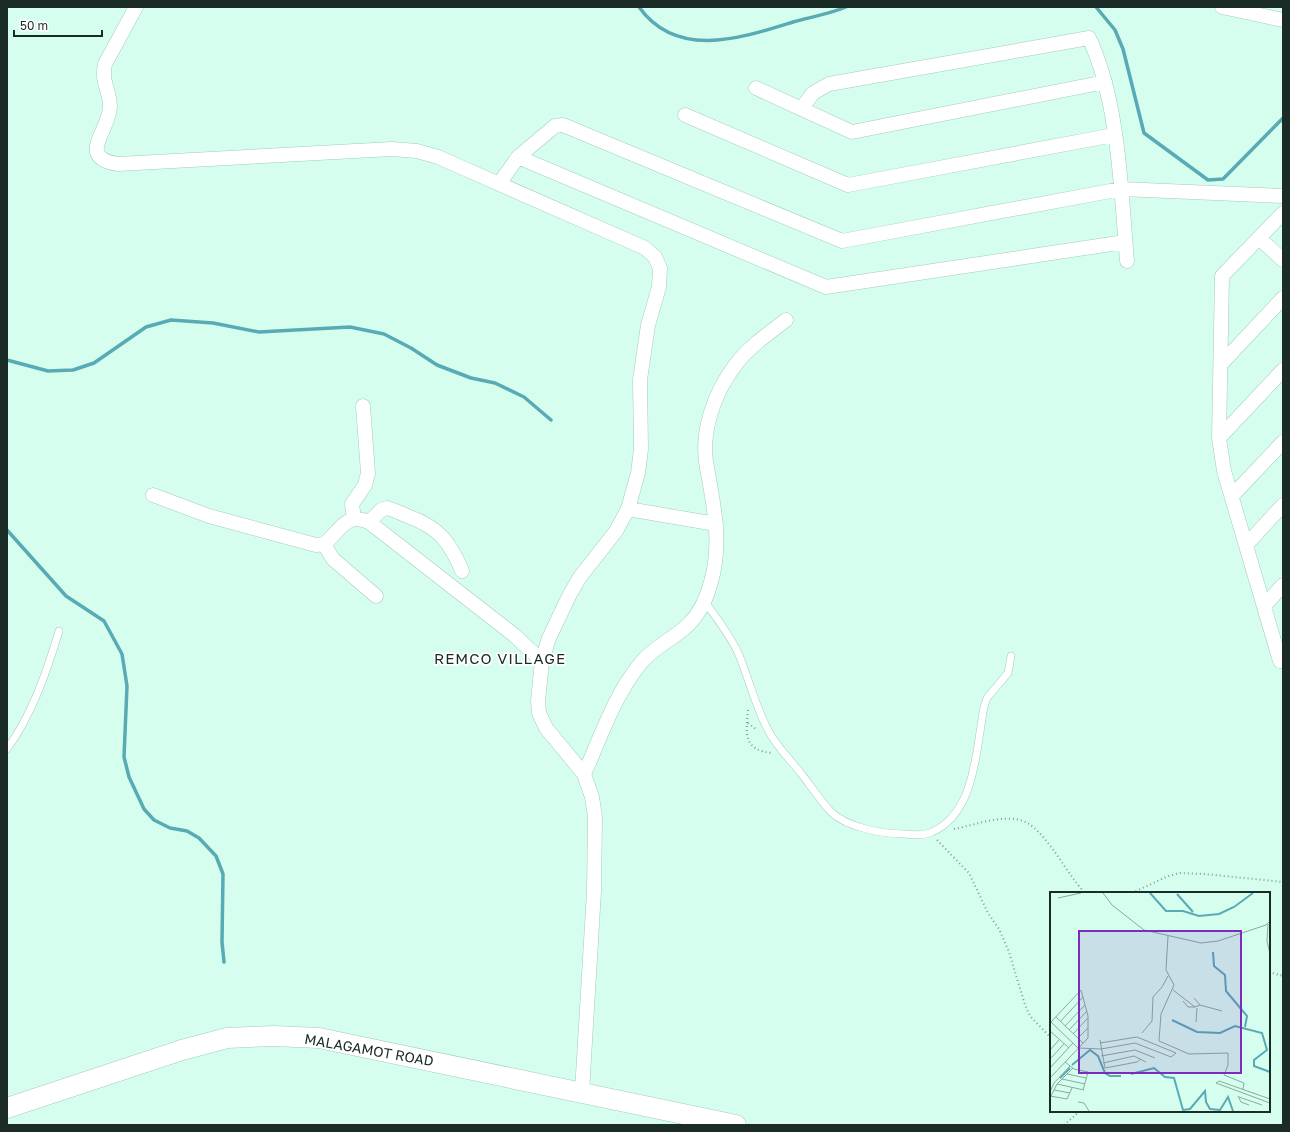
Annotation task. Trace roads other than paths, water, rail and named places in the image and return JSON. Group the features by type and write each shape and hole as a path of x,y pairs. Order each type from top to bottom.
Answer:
{"street":[{"path":"136,7 105,64 103,74 110,108 105,127 97,144 97,151 101,160 118,164 392,148 418,151 438,157 645,248 655,257 660,268 659,287 648,325 640,380 641,449 638,473 628,509 616,530 580,577 570,594 549,638 542,661 538,701 539,713 546,728 584,774 592,797 596,835 582,1092"},
{"path":"1222,7 1283,20"},
{"path":"801,109 813,93 829,84 1089,38 1105,82 1121,189 1127,261"},
{"path":"756,88 852,132 1105,82"},
{"path":"685,116 848,185 1114,135"},
{"path":"499,184 518,157 555,126 563,125 842,241 1121,189 1283,196"},
{"path":"518,157 826,287 1125,242"},
{"path":"1283,213 1222,276 1219,438 1224,470 1280,661 1283,657"},
{"path":"1259,238 1283,260"},
{"path":"1221,364 1283,298"},
{"path":"584,774 627,681 641,662 690,624 705,602 712,580 714,566 716,524 706,466 704,440 709,416 718,393 736,363 786,320"},
{"path":"1219,438 1283,370"},
{"path":"354,519 352,504 365,485 368,473 363,406"},
{"path":"1232,496 1283,442"},
{"path":"153,495 237,525 316,545 324,544 342,525 354,519 369,522 514,635 542,661"},
{"path":"1246,545 1283,506"},
{"path":"369,522 381,510 387,508 424,522 437,530 448,543 462,570"},
{"path":"628,509 716,524"},
{"path":"324,544 334,559 376,596"},
{"path":"1264,606 1283,585"},
{"name":"MALAGAMOT ROAD","path":"7,1108 182,1050 227,1038 274,1036 319,1038 736,1125"}],"lane":[{"path":"705,602 732,642 739,656 750,691 767,728 783,754 832,812 845,821 872,831 899,834 931,833 944,825 965,800 972,779 984,707 987,698 1008,673 1011,656"},
{"path":"7,749 17,735 32,704 51,658 59,631"}],"waterway":[{"path":"639,7 654,24 672,34 691,39 711,40 752,34 827,14 846,7"},
{"path":"1096,7 1115,30 1123,49 1144,133 1208,180 1223,179 1283,118"},
{"path":"7,360 48,371 73,370 94,363 146,327 171,320 213,323 259,332 350,327 384,334 411,348 437,365 471,378 495,383 524,397 551,420"},
{"path":"7,530 66,596 104,621 122,654 127,686 124,757 129,777 144,809 154,820 170,828 187,831 199,838 216,856 223,874 222,942 224,962"}],"district":[{"name":"REMCO VILLAGE","path":"500,659"}]}
